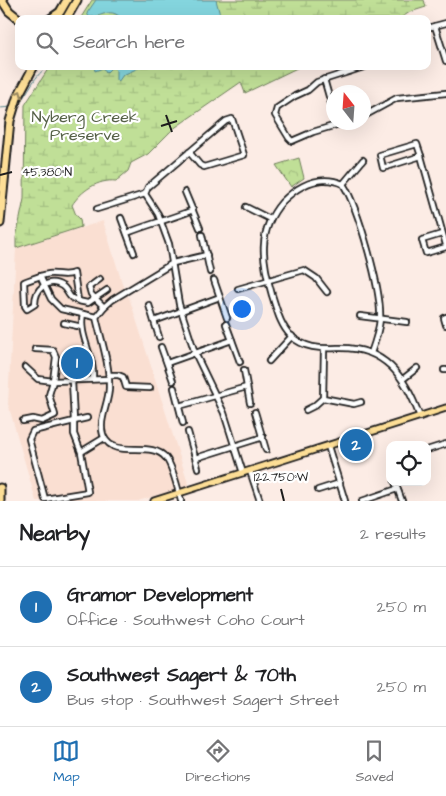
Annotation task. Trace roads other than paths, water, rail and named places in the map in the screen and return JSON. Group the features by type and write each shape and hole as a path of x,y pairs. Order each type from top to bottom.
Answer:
{"highway":[{"path":"2,0 15,15"},
{"path":"56,15 60,12 66,0"},
{"path":"68,15 77,0"},
{"path":"0,222 10,124 17,98 32,70"},
{"path":"0,488 0,501"}],"main road":[{"path":"154,501 446,408"}],"street":[{"path":"431,27 446,23"},
{"path":"436,26 446,61"},
{"path":"326,127 292,141 288,138 275,115 277,108 324,79 354,70"},
{"path":"324,79 326,86"},
{"path":"371,112 396,98 446,93"},
{"path":"97,209 145,194 148,187 189,152 226,121 232,118 244,155 204,167 189,152"},
{"path":"421,156 383,168 380,156 417,144 421,156 446,246 426,253 422,240 442,234"},
{"path":"343,184 363,160"},
{"path":"371,353 377,337 380,319 378,290 349,194 343,184 327,179 313,181 289,195 270,219 265,235 263,251 268,280 279,319 292,336 305,345 324,350 352,348 371,353 391,366 403,379 412,395 420,417"},
{"path":"185,192 200,228"},
{"path":"145,194 161,221 173,263 176,290 195,353 224,413 243,473"},
{"path":"246,208 270,219"},
{"path":"127,233 193,210"},
{"path":"121,218 134,253"},
{"path":"202,235 210,272"},
{"path":"96,317 104,307 173,263 207,256"},
{"path":"238,289 304,270 316,278 327,292"},
{"path":"78,300 74,273 67,276 52,274 40,276 24,282 25,306 27,308 35,304 37,292 44,285 55,282 63,286 70,298 88,303 107,290"},
{"path":"40,276 51,299 61,309 96,317"},
{"path":"100,279 89,287 91,294 104,307"},
{"path":"214,280 227,318"},
{"path":"154,320 220,297"},
{"path":"149,305 159,337"},
{"path":"83,314 82,327 93,364 93,380"},
{"path":"360,316 407,322"},
{"path":"96,317 110,390 102,430 104,438 111,445 120,448 150,450 161,453 167,459 181,501"},
{"path":"446,317 444,318 446,325"},
{"path":"64,323 82,327"},
{"path":"226,324 240,362"},
{"path":"269,362 292,336"},
{"path":"167,363 232,340"},
{"path":"161,347 173,381"},
{"path":"23,422 33,419 42,421 55,415 49,395 56,357 53,350 35,349"},
{"path":"306,410 323,398 324,350"},
{"path":"25,367 38,379 53,381 93,380 118,375 123,377 126,387 150,388"},
{"path":"403,379 418,368"},
{"path":"244,370 250,403"},
{"path":"72,380 74,422 76,440 88,492 45,499 29,439 30,435 33,431 74,422 87,418"},
{"path":"174,388 184,423"},
{"path":"179,406 247,388"},
{"path":"323,398 354,404 361,402"},
{"path":"256,412 266,450"},
{"path":"188,432 198,468"},
{"path":"196,458 263,436"},
{"path":"80,452 104,438"},
{"path":"431,449 446,444"},
{"path":"328,446 345,501"},
{"path":"250,471 260,501"},
{"path":"318,490 340,483"},
{"path":"362,501 397,488 402,501"}],"water":[{"path":"96,0 216,0 220,15 117,15 109,13 88,15 87,13"},
{"path":"116,70 134,70 123,75 118,82 116,80"}],"waterway":[{"path":"18,104 43,70"},
{"path":"0,108 12,107"}],"place":[{"name":"Gramor Development","path":"77,363"},
{"name":"Southwest Sagert & 70th","path":"356,445"}],"park label":[{"name":"Nyberg Creek Preserve","path":"85,125"}]}
